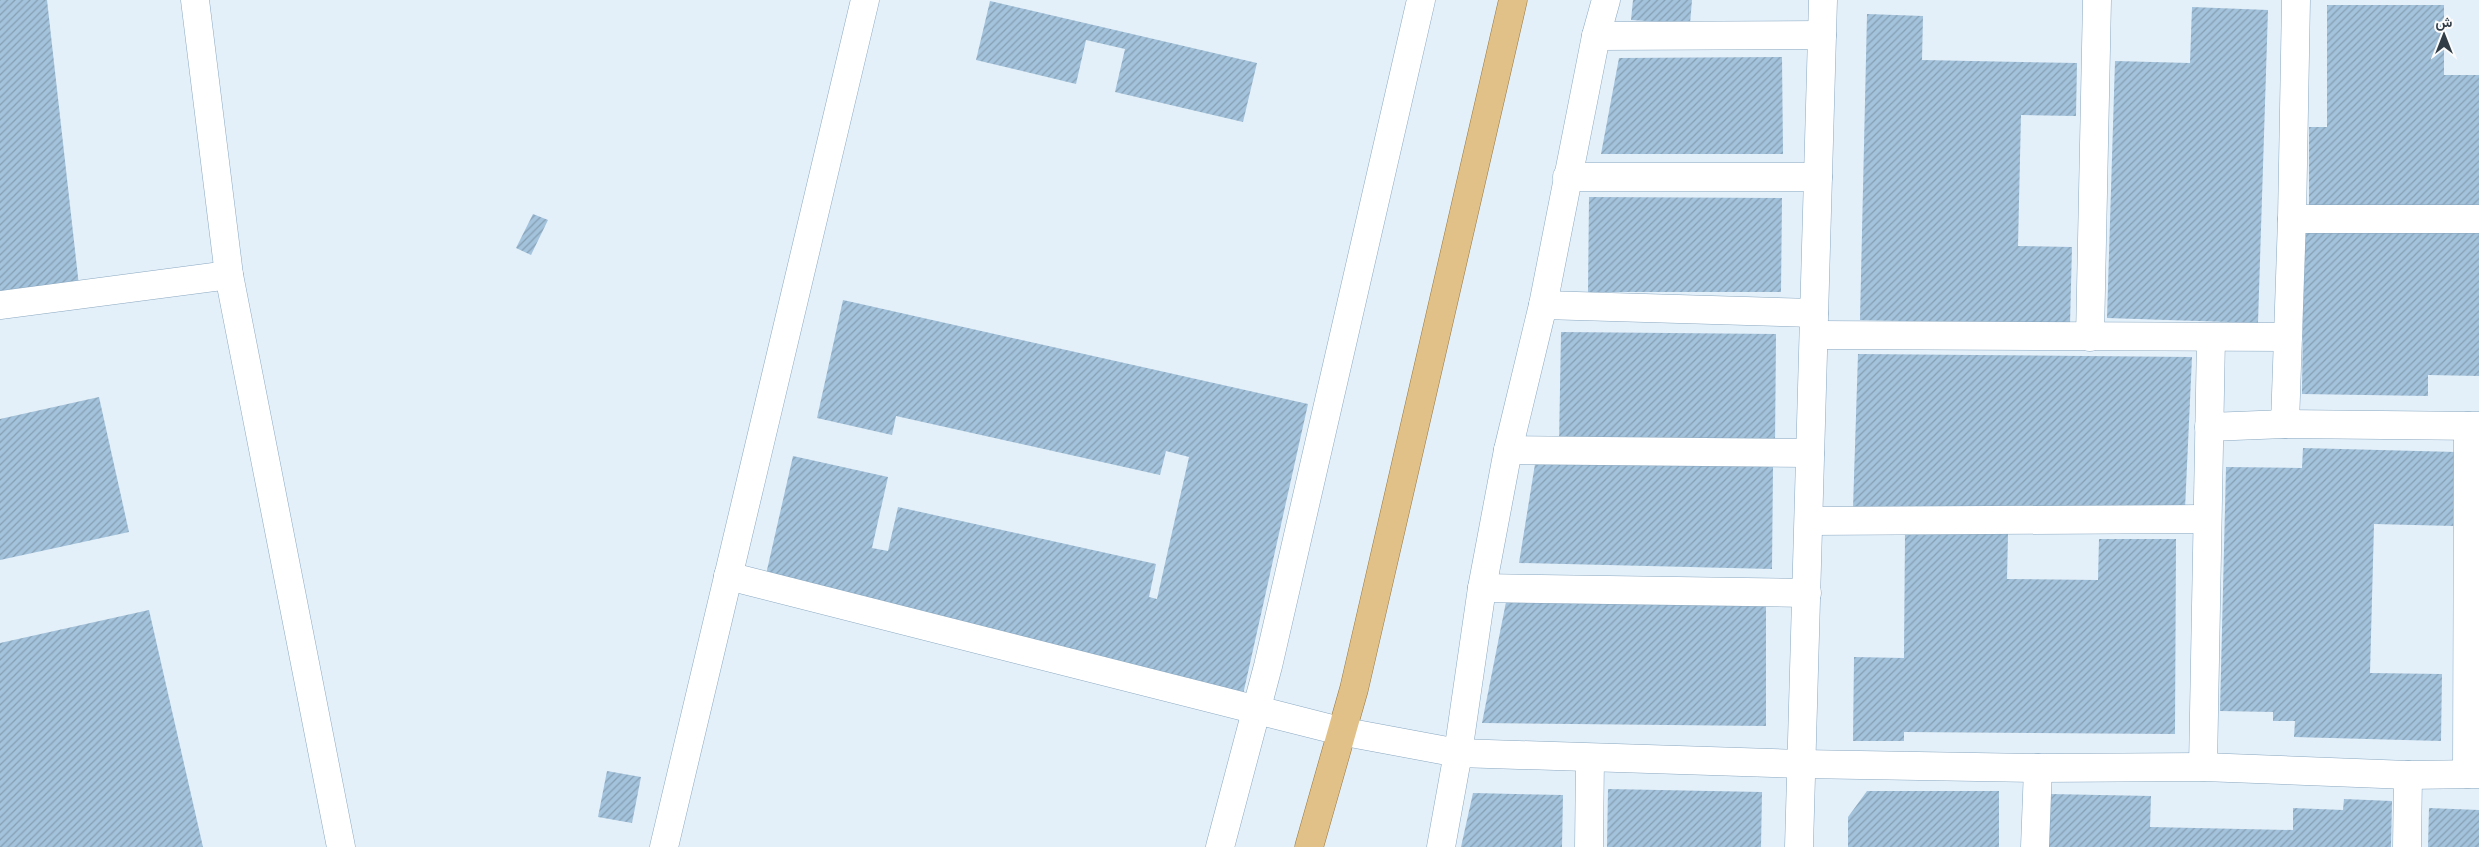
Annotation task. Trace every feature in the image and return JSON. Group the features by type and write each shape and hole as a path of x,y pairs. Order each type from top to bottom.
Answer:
{"main road":[{"path":"1310,847 1340,731 1354,688 1512,0"}],"street":[{"path":"195,0 229,275 341,847"},
{"path":"664,847 865,0"},
{"path":"1220,847 1257,710 1421,0"},
{"path":"1441,847 1458,753 1482,588 1508,450 1543,305 1596,36 1606,0"},
{"path":"1799,847 1823,0"},
{"path":"2090,337 2098,0"},
{"path":"2285,424 2292,219 2296,0"},
{"path":"1596,36 1822,35"},
{"path":"1567,177 1818,177"},
{"path":"2292,219 2479,219"},
{"path":"0,305 229,275"},
{"path":"1543,305 1814,324 2090,337 2288,337"},
{"path":"2203,767 2206,520 2211,338"},
{"path":"728,576 1340,731 1458,753 1802,764 2038,768 2203,767 2408,776 2473,774 2473,426 2285,424 2208,427"},
{"path":"1508,450 1810,453"},
{"path":"1809,521 2206,520"},
{"path":"1482,588 1807,593"},
{"path":"1589,847 1590,758"},
{"path":"2035,847 2038,768"},
{"path":"2407,847 2408,776"}],"building":[{"path":"0,0 47,0 79,286 0,295"},
{"path":"1633,0 1692,0 1690,24 1631,20"},
{"path":"990,1 1257,63 1243,122 1115,92 1125,49 1086,40 1076,84 976,60"},
{"path":"2327,5 2444,5 2444,75 2479,75 2479,206 2309,206 2309,127 2327,127"},
{"path":"2192,7 2268,10 2258,323 2107,318 2115,61 2190,63"},
{"path":"1867,14 1923,16 1922,60 2077,63 2076,116 2021,115 2018,246 2072,247 2070,325 1860,320"},
{"path":"1782,57 1783,154 1601,154 1619,58"},
{"path":"1589,197 1782,198 1781,292 1588,292"},
{"path":"533,214 548,220 531,255 516,248"},
{"path":"2304,230 2479,233 2479,376 2428,375 2428,396 2302,394"},
{"path":"843,300 1308,404 1242,699 762,592 793,456 888,477 872,548 888,551 898,507 1156,564 1149,597 1157,599 1189,457 1166,451 1160,475 896,416 892,435 817,418"},
{"path":"1561,332 1776,334 1775,446 1559,444"},
{"path":"1858,354 2192,357 2185,509 1853,508"},
{"path":"99,397 129,532 0,560 0,419"},
{"path":"2303,448 2456,452 2454,526 2374,524 2370,673 2442,674 2441,741 2294,737 2295,721 2273,721 2273,712 2220,711 2226,467 2302,468"},
{"path":"1535,464 1773,466 1772,569 1519,563"},
{"path":"1905,533 2008,534 2007,579 2098,580 2099,539 2176,539 2175,734 1904,732 1904,741 1853,741 1854,657 1904,658"},
{"path":"1766,600 1766,726 1482,723 1506,602"},
{"path":"149,610 203,847 0,847 0,643"},
{"path":"607,771 641,777 632,823 598,817"},
{"path":"1608,789 1762,792 1761,847 1607,847"},
{"path":"1867,791 1999,791 1999,847 1848,847 1848,817"},
{"path":"1473,793 1563,795 1562,847 1461,847"},
{"path":"2049,794 2151,796 2150,827 2293,830 2293,808 2343,810 2344,799 2392,801 2391,847 2047,847"},
{"path":"2429,808 2479,810 2479,847 2428,847"}]}
